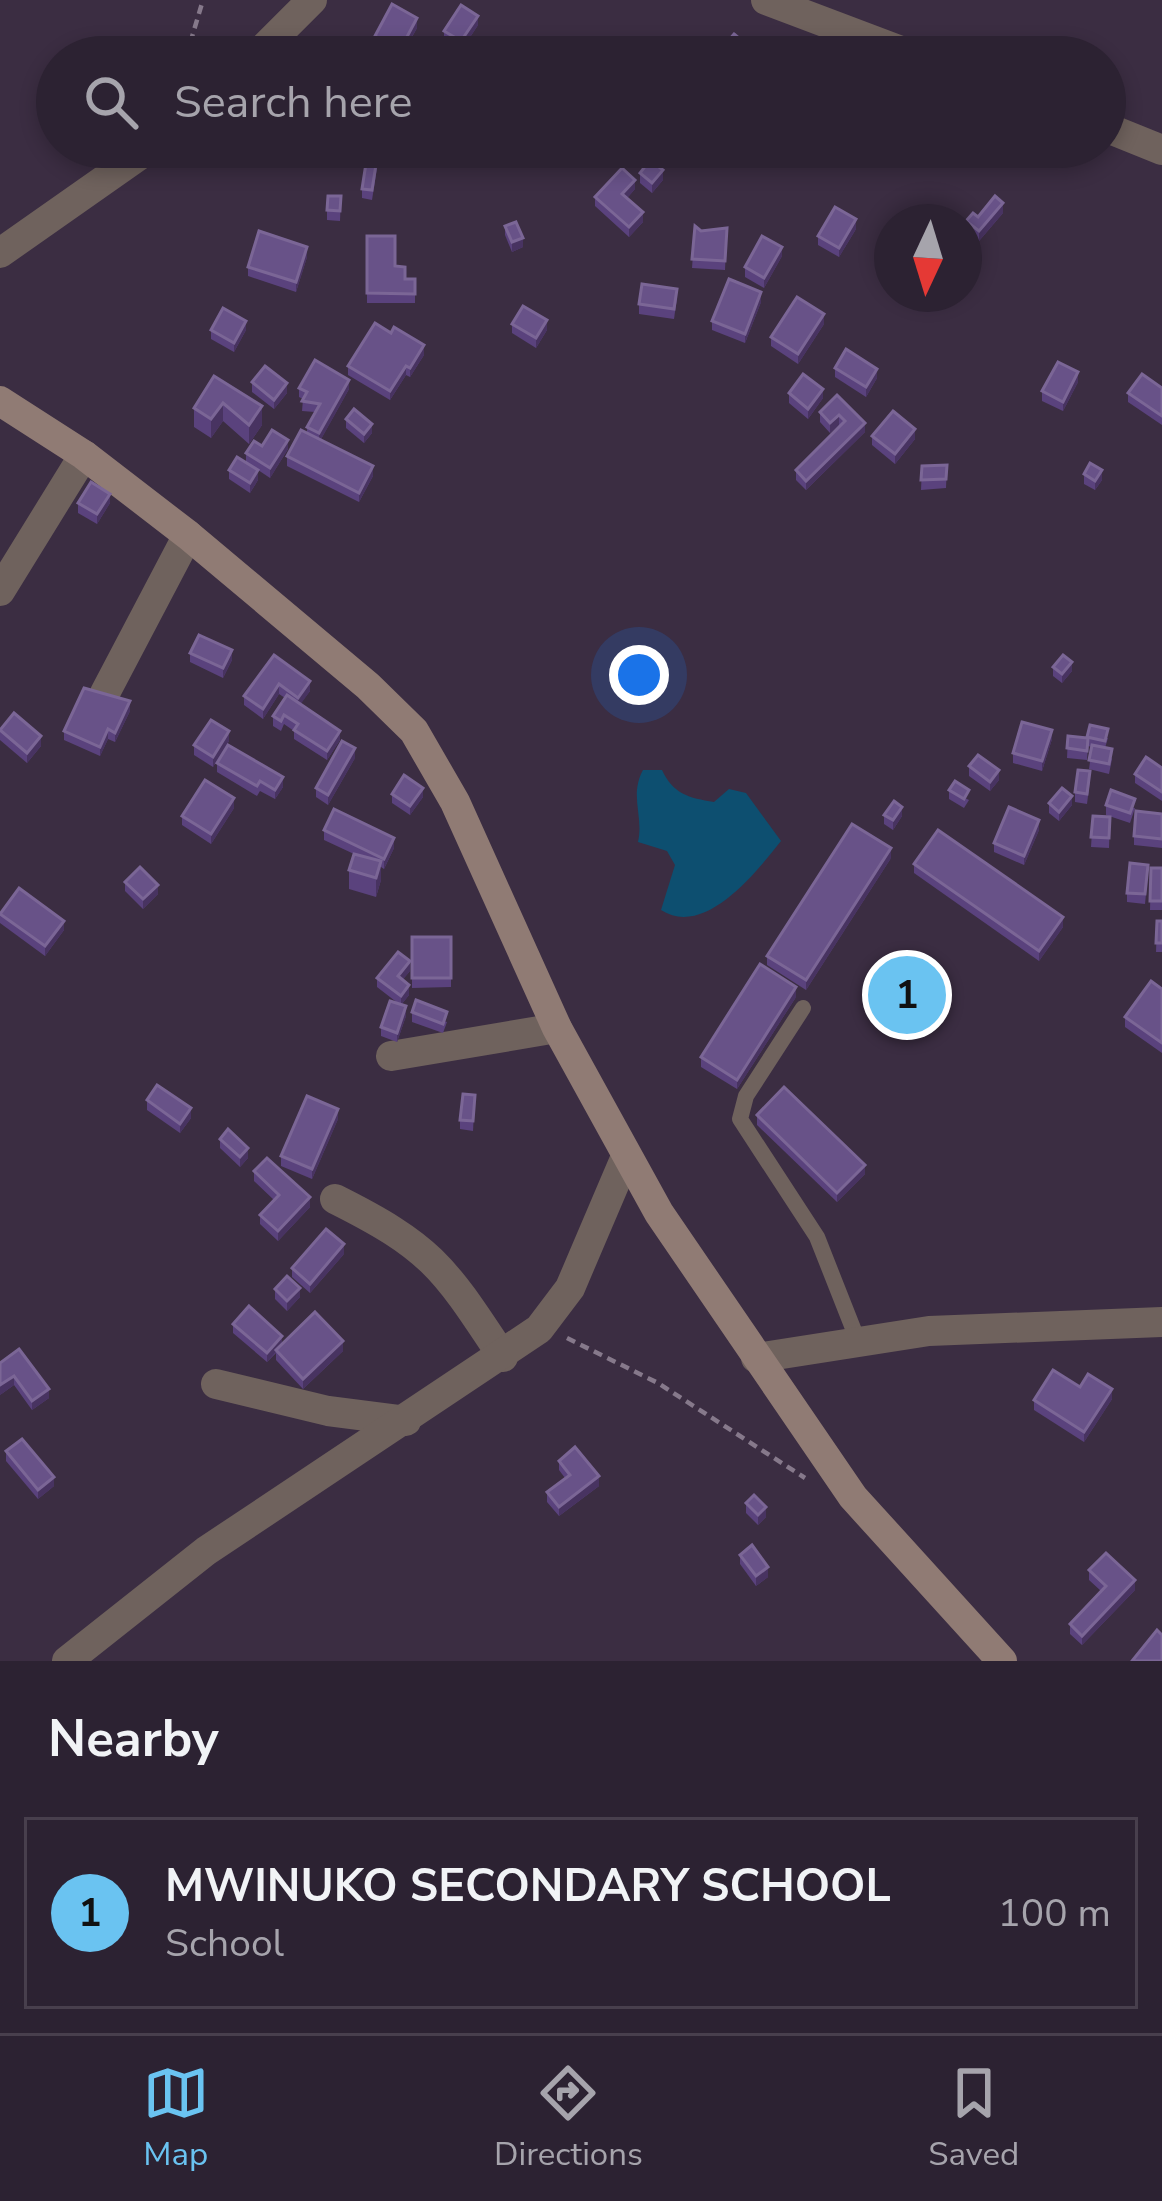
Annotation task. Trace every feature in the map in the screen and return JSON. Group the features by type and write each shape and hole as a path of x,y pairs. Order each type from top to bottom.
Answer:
{"street":[{"path":"276,36 312,0"},
{"path":"766,0 861,36"},
{"path":"1126,135 1162,150"},
{"path":"0,253 121,168"},
{"path":"0,401 84,454 188,535 338,660 414,731 455,802 557,1028 625,1159 853,1497 1002,1661"},
{"path":"0,591 84,454"},
{"path":"105,693 188,535"},
{"path":"391,1056 557,1028"},
{"path":"68,1661 206,1551 539,1329 570,1288 625,1159"},
{"path":"335,1199 401,1232 429,1254 503,1357"},
{"path":"755,1358 972,1328 1162,1322"},
{"path":"216,1384 328,1411 406,1421"}],"lane":[{"path":"803,1007 746,1096 740,1119 817,1237 858,1341"}],"path":[{"path":"192,36 203,0"},
{"path":"539,1329 597,1349 658,1383 821,1489"}],"water":[{"path":"643,770 662,770 677,790 697,799 714,802 729,789 746,793 781,841 743,885 711,909 694,916 661,910 675,865 667,851 638,842 637,789"}],"building":[{"path":"392,4 417,18 407,36 375,36"},
{"path":"461,5 478,16 464,36 444,31"},
{"path":"365,168 375,168 372,190 362,189"},
{"path":"622,168 635,180 622,194 643,212 629,227 595,197"},
{"path":"644,168 663,170 652,183 640,173"},
{"path":"328,196 341,196 340,211 327,210"},
{"path":"995,196 1003,203 982,228 982,212"},
{"path":"835,207 856,219 839,248 818,236"},
{"path":"516,222 523,238 512,242 505,226"},
{"path":"695,226 701,231 727,228 725,261 692,259"},
{"path":"259,231 307,247 296,282 248,267"},
{"path":"367,236 395,236 395,266 405,267 405,279 415,279 415,294 367,293"},
{"path":"762,236 782,247 764,278 745,267"},
{"path":"729,279 761,292 745,334 712,321"},
{"path":"642,284 677,289 674,309 639,304"},
{"path":"797,297 824,314 798,354 771,337"},
{"path":"523,306 547,320 536,338 512,324"},
{"path":"223,308 246,321 234,343 211,330"},
{"path":"375,323 391,333 394,327 424,345 390,391 348,366"},
{"path":"846,349 877,369 866,387 835,368"},
{"path":"315,360 349,380 319,433 307,427 320,404 302,401 307,392 299,388"},
{"path":"1058,362 1078,372 1063,402 1042,391"},
{"path":"265,366 287,383 274,400 252,382"},
{"path":"803,374 823,389 808,409 789,393"},
{"path":"1142,374 1162,388 1162,416 1128,393"},
{"path":"214,376 262,406 249,425 223,403 211,419 194,408"},
{"path":"837,395 865,423 806,481 796,470 845,421 839,415 830,423 820,412"},
{"path":"354,409 372,424 364,434 346,419"},
{"path":"893,411 915,429 895,454 872,436"},
{"path":"272,430 288,440 270,468 246,453 254,441 262,446"},
{"path":"301,430 373,466 359,493 287,456"},
{"path":"237,457 258,470 250,483 229,470"},
{"path":"1090,463 1102,470 1095,481 1084,474"},
{"path":"947,465 946,479 921,480 922,466"},
{"path":"91,482 110,494 97,514 78,503"},
{"path":"199,635 232,650 223,668 190,653"},
{"path":"274,655 310,681 298,698 279,684 263,709 244,696"},
{"path":"1063,655 1072,662 1062,674 1053,667"},
{"path":"84,688 130,701 115,733 108,729 100,747 64,731"},
{"path":"287,695 340,731 327,751 294,730 298,724 284,715 281,721 273,716"},
{"path":"14,713 41,736 27,753 0,730"},
{"path":"211,720 229,731 213,757 194,745"},
{"path":"1022,722 1052,730 1042,761 1013,753"},
{"path":"1090,725 1108,729 1105,741 1087,737"},
{"path":"1068,736 1088,738 1087,751 1067,748"},
{"path":"342,741 355,748 328,795 316,788"},
{"path":"228,745 283,777 275,790 260,781 257,786 217,763"},
{"path":"1092,745 1112,749 1109,764 1089,760"},
{"path":"978,755 999,770 990,782 969,766"},
{"path":"1146,757 1162,768 1162,792 1135,774"},
{"path":"1078,770 1090,771 1087,794 1075,792"},
{"path":"404,775 423,788 410,806 392,794"},
{"path":"205,780 234,798 211,834 182,816"},
{"path":"955,781 969,790 964,799 949,790"},
{"path":"1062,788 1072,796 1059,812 1049,803"},
{"path":"1111,790 1135,799 1130,813 1106,805"},
{"path":"894,801 902,807 893,820 884,815"},
{"path":"1009,807 1039,820 1024,856 994,843"},
{"path":"334,809 394,838 384,859 324,830"},
{"path":"1136,811 1162,814 1162,839 1134,836"},
{"path":"1093,816 1110,817 1109,838 1091,837"},
{"path":"852,824 891,848 806,980 767,956"},
{"path":"938,830 1063,917 1039,951 914,864"},
{"path":"354,854 381,861 376,878 349,870"},
{"path":"1130,863 1148,865 1145,894 1127,893"},
{"path":"140,867 158,885 143,899 125,882"},
{"path":"1151,868 1162,868 1162,901 1150,901"},
{"path":"19,888 64,921 45,946 0,914"},
{"path":"1157,921 1162,921 1162,943 1156,943"},
{"path":"412,937 451,937 451,978 412,978"},
{"path":"398,952 410,961 398,976 409,985 401,996 377,978"},
{"path":"760,964 796,987 737,1080 701,1057"},
{"path":"1151,981 1162,989 1162,1043 1125,1017"},
{"path":"416,1000 447,1012 443,1024 412,1012"},
{"path":"390,1001 406,1006 397,1033 381,1027"},
{"path":"157,1085 191,1108 180,1124 147,1100"},
{"path":"784,1087 865,1165 837,1193 757,1115"},
{"path":"463,1094 475,1095 473,1121 460,1120"},
{"path":"307,1096 338,1109 312,1169 281,1156"},
{"path":"228,1129 248,1148 240,1157 220,1139"},
{"path":"267,1158 310,1197 278,1231 260,1215 279,1195 254,1171"},
{"path":"326,1229 344,1244 310,1284 292,1268"},
{"path":"287,1276 300,1288 287,1301 275,1289"},
{"path":"249,1306 282,1336 267,1353 233,1324"},
{"path":"315,1312 343,1341 303,1379 276,1350"},
{"path":"19,1349 49,1389 32,1401 14,1376 0,1385 0,1363"},
{"path":"1053,1370 1080,1387 1088,1374 1112,1389 1084,1432 1034,1400"},
{"path":"22,1439 54,1477 38,1490 6,1451"},
{"path":"575,1447 599,1476 559,1507 547,1492 570,1475 559,1461"},
{"path":"754,1495 766,1507 758,1515 746,1503"},
{"path":"752,1545 768,1567 756,1576 740,1555"},
{"path":"1106,1553 1135,1580 1082,1636 1070,1624 1106,1586 1089,1570"},
{"path":"1157,1630 1162,1635 1162,1661 1132,1661"}],"place":[{"name":"MWINUKO SECONDARY SCHOOL","path":"907,995"}]}
